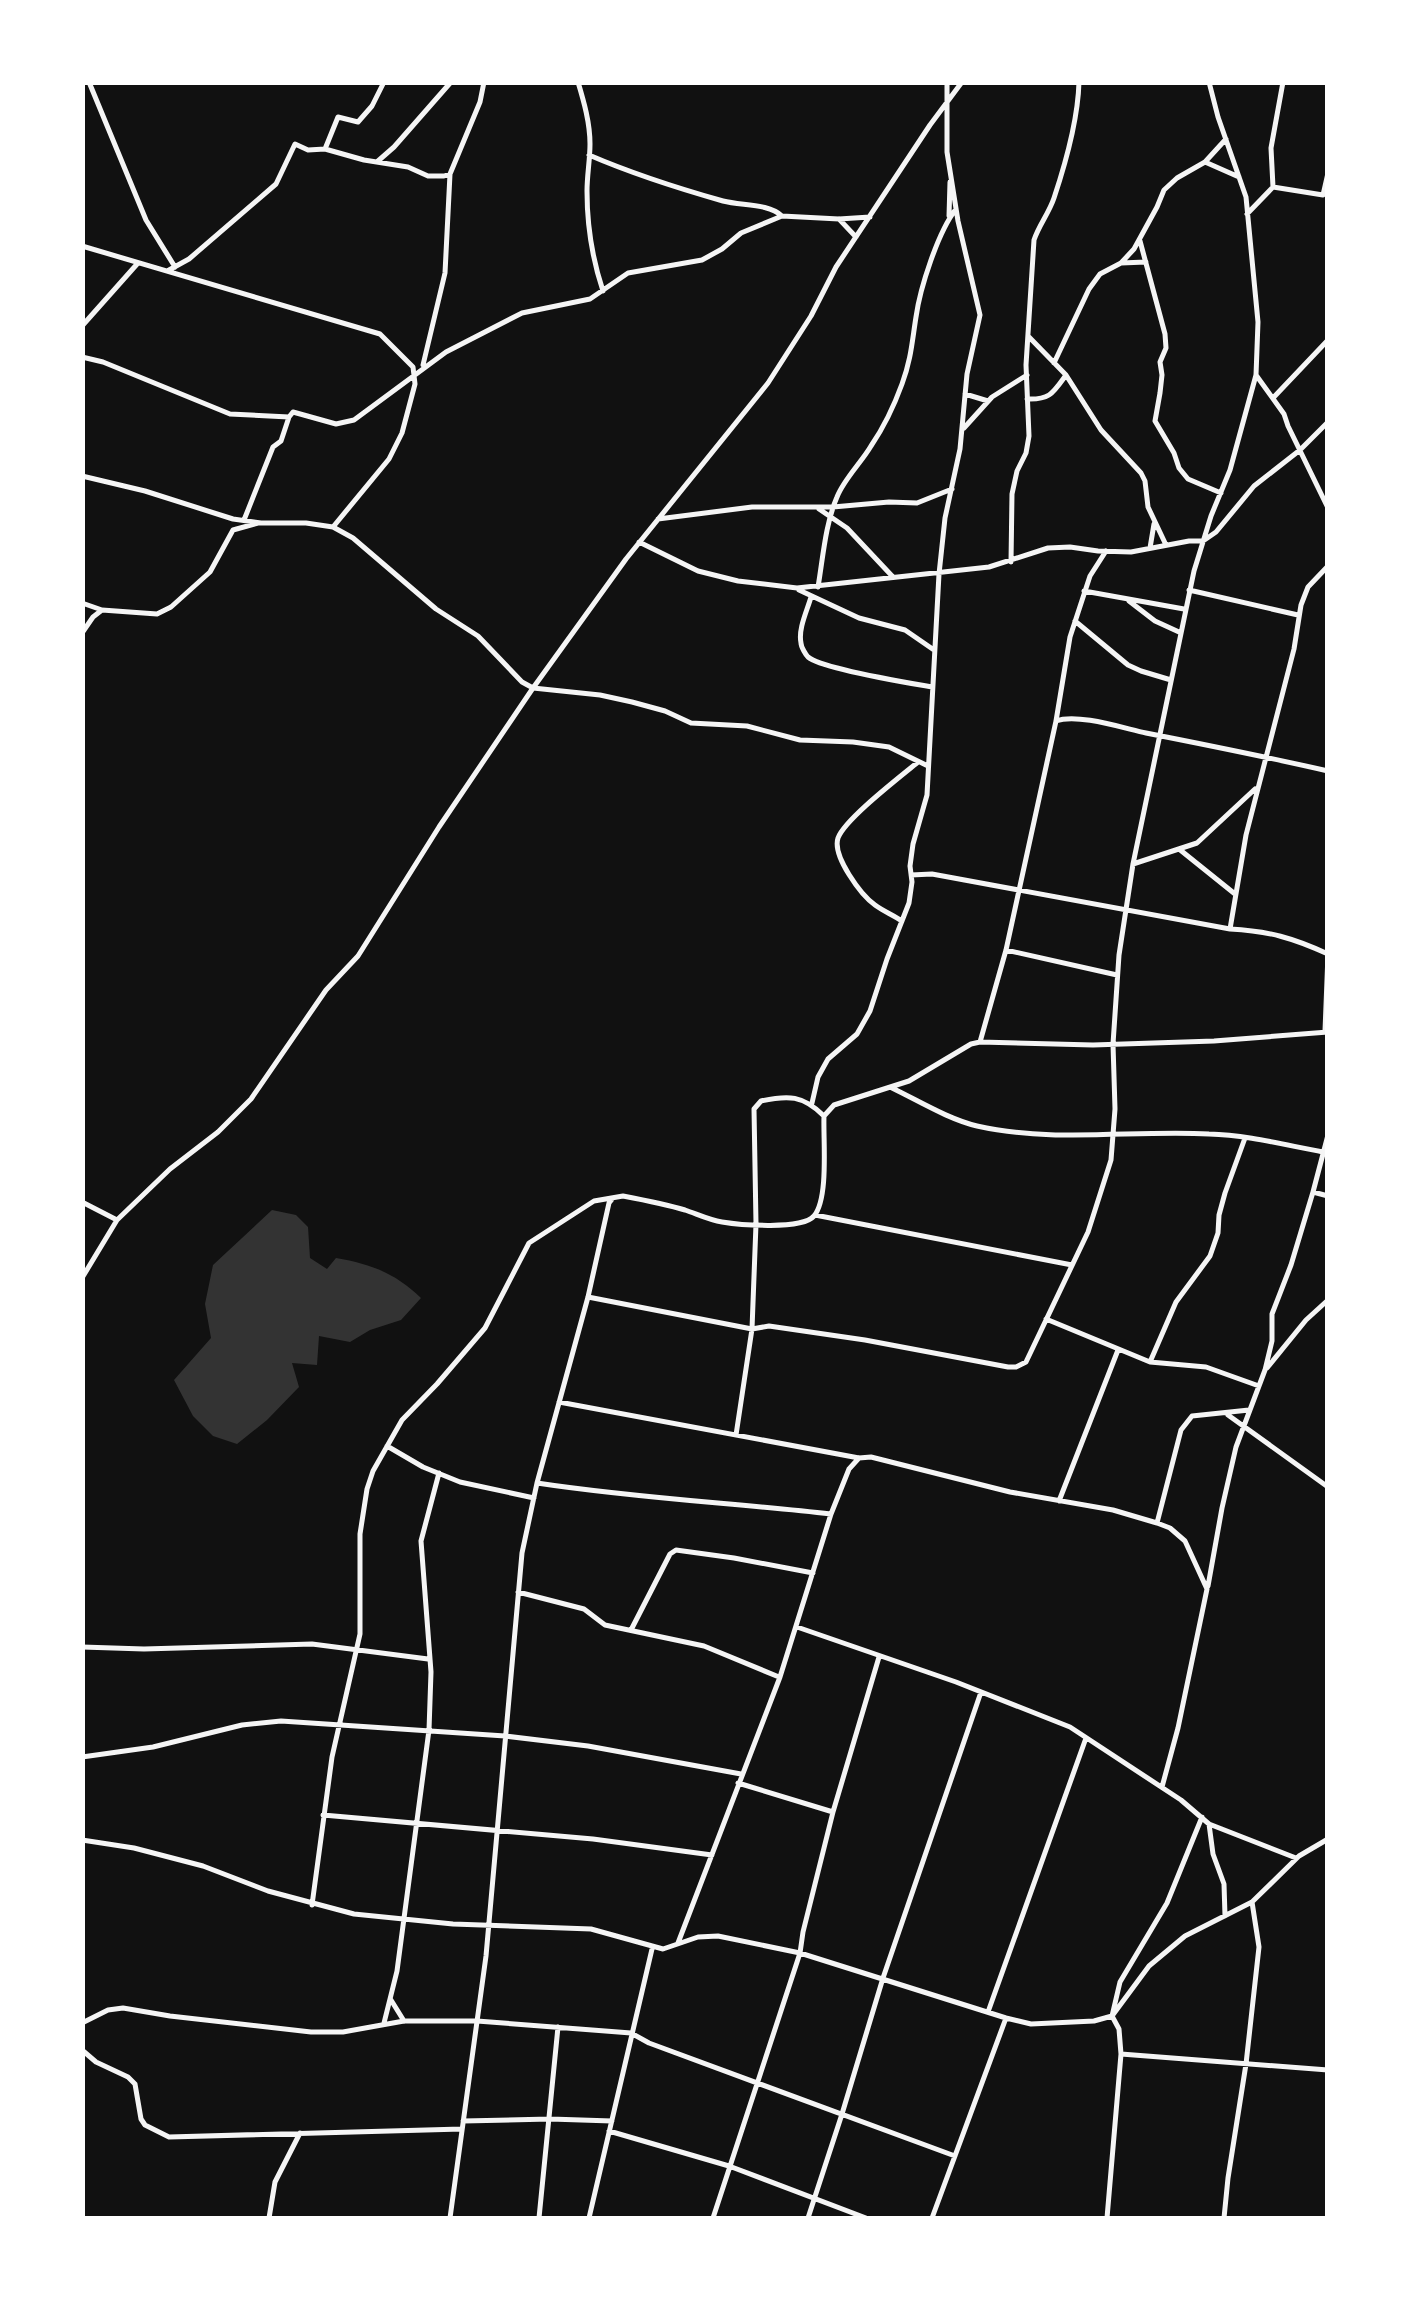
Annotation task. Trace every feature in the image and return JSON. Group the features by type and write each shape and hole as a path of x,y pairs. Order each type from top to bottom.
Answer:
{"street":[{"path":"89,82 146,220 176,266"},
{"path":"324,149 338,117 358,122 372,106 384,82"},
{"path":"378,161 451,82"},
{"path":"422,368 445,273 450,174 480,102 484,82"},
{"path":"578,82 590,141 589,232 603,291"},
{"path":"812,1104 818,1077 828,1058 856,1034 870,1011 909,903 912,844 928,795 939,574 962,430 966,374 980,315 950,174 947,82"},
{"path":"83,1276 117,1220 251,1098 326,990 358,956 532,688 639,542 768,383 836,268 962,82"},
{"path":"1011,562 1012,494 1030,436 1027,374 1034,240 1053,202 1065,160 1079,82"},
{"path":"588,1297 752,1329 770,1326 1016,1367 1026,1362 1088,1232 1111,1160 1117,975 1132,864 1189,590 1230,470 1256,375 1258,322 1246,197 1210,82"},
{"path":"1247,214 1273,187 1271,148 1283,82"},
{"path":"1054,363 1090,289 1100,274 1121,263 1140,241 1164,190 1176,178 1205,162 1226,140"},
{"path":"166,271 189,260 276,184 295,144 308,150 324,149 408,167 428,176 450,174"},
{"path":"589,155 638,176 723,201 764,206 782,216"},
{"path":"1205,162 1240,178"},
{"path":"1273,187 1323,194 1328,173"},
{"path":"818,587 838,493 884,424 902,385 914,344 919,300 948,218 950,174"},
{"path":"948,218 957,207"},
{"path":"244,520 273,447 280,441 293,412 336,424 354,420 446,352 522,314 590,300 628,273 702,260 740,233 782,216 870,217"},
{"path":"839,219 856,238"},
{"path":"1140,241 1166,334 1155,421 1188,479 1221,493"},
{"path":"82,246 380,334 413,366 415,384 402,434 389,459 333,527"},
{"path":"1121,263 1146,262"},
{"path":"82,326 138,263"},
{"path":"1028,338 1066,375 1101,430 1141,474 1148,507 1166,546"},
{"path":"1273,398 1328,340"},
{"path":"82,357 230,414 289,417"},
{"path":"962,430 988,401 1027,374"},
{"path":"1027,399 1041,400 1052,394 1066,375"},
{"path":"1256,375 1284,414 1328,508"},
{"path":"965,394 988,401"},
{"path":"639,542 698,571 738,581 796,588 939,574 1011,562 1048,548 1106,552 1203,541 1216,532 1254,486 1328,422"},
{"path":"82,476 244,520 333,527 353,538 436,608 478,636 532,688 600,695 664,711 692,723 748,726 800,740 889,747 928,766"},
{"path":"658,519 752,508 916,502 952,488"},
{"path":"816,508 856,538 893,578"},
{"path":"1150,549 1154,521"},
{"path":"82,603 102,610 158,614 210,572 233,530 261,523"},
{"path":"980,1042 1006,950 1075,621 1090,576 1106,552"},
{"path":"1230,930 1256,788 1268,758 1299,615 1308,588 1328,566"},
{"path":"796,588 859,618 905,630 935,651"},
{"path":"1189,590 1299,615"},
{"path":"1084,591 1185,609"},
{"path":"811,597 800,642 806,656 838,668 933,688"},
{"path":"1129,600 1155,621 1180,632"},
{"path":"82,633 102,610"},
{"path":"1075,621 1128,665 1171,680"},
{"path":"1056,722 1064,718 1328,772"},
{"path":"902,921 862,893 837,847 839,834 856,816 918,762"},
{"path":"1132,864 1199,842 1256,788"},
{"path":"1180,849 1236,894"},
{"path":"312,1905 339,1724 360,1634 360,1534 367,1489 402,1420 485,1328 529,1243 594,1201 615,1196 681,1209 720,1222 806,1222 815,1215 820,1202 824,1116 834,1105 908,1081 971,1044 1214,1041 1326,1032 1328,954 1292,938 932,874 911,875"},
{"path":"1006,950 1117,975"},
{"path":"890,1087 975,1126 1025,1133 1204,1133 1323,1152"},
{"path":"736,1435 752,1329 756,1224 754,1110 761,1101 794,1098 812,1104 824,1116"},
{"path":"1162,1787 1178,1728 1222,1508 1244,1425 1265,1370 1272,1341 1272,1314 1314,1192 1327,1136"},
{"path":"1150,1362 1176,1302 1210,1256 1225,1193 1246,1137"},
{"path":"1314,1192 1328,1196"},
{"path":"450,2218 488,1926 522,1553 609,1204 615,1196"},
{"path":"82,1202 117,1220"},
{"path":"815,1215 1072,1265"},
{"path":"1265,1370 1328,1300"},
{"path":"1046,1319 1150,1362 1206,1368 1258,1386"},
{"path":"1058,1501 1118,1349"},
{"path":"559,1402 859,1458 871,1457 1010,1492 1114,1510 1170,1528 1185,1540 1207,1589"},
{"path":"1157,1523 1181,1430 1192,1416 1249,1410"},
{"path":"1226,1414 1328,1487"},
{"path":"387,1446 460,1482 534,1498"},
{"path":"678,1943 780,1677 831,1514 849,1469 859,1458"},
{"path":"384,2023 391,2000 429,1730 430,1659 421,1542 440,1473"},
{"path":"537,1484 831,1514"},
{"path":"631,1630 670,1554 676,1550 813,1573"},
{"path":"518,1592 584,1609 605,1625 704,1646 780,1677"},
{"path":"796,1626 1070,1728 1162,1787 1209,1824 1296,1858"},
{"path":"82,1647 312,1644 430,1659"},
{"path":"713,2218 800,1953 834,1812 879,1657"},
{"path":"808,2218 883,1978 981,1692"},
{"path":"82,1757 154,1747 242,1725 281,1720 505,1736 588,1746 742,1774"},
{"path":"988,2012 1086,1738"},
{"path":"738,1783 834,1812"},
{"path":"323,1815 593,1839 712,1855"},
{"path":"1107,2218 1122,2054 1120,2029 1112,2016 1120,1982 1167,1903 1202,1818"},
{"path":"1209,1824 1213,1854 1224,1884 1225,1916"},
{"path":"82,1840 134,1848 203,1866 312,1905 354,1914 488,1926 591,1929 662,1949 698,1937 718,1936 800,1953 1031,2024 1094,2021 1112,2016 1149,1966 1184,1936 1252,1902 1296,1858 1328,1839"},
{"path":"1224,2218 1259,1947 1252,1902"},
{"path":"599,2218 590,2217 653,1948"},
{"path":"391,2000 404,2021"},
{"path":"82,2024 108,2010 123,2008 311,2032 343,2032 404,2021 476,2021 631,2033 955,2156"},
{"path":"932,2218 1006,2018"},
{"path":"539,2218 558,2027"},
{"path":"82,2050 135,2084 144,2125 169,2136 300,2133 550,2118 612,2121"},
{"path":"1122,2054 1328,2070"},
{"path":"609,2130 729,2166 866,2218"},
{"path":"268,2218 275,2182 300,2133"}],"shaded area":[{"path":"272,1210 296,1215 308,1227 310,1258 327,1269 336,1258 360,1263 392,1276 421,1298 401,1320 370,1330 350,1342 319,1336 317,1365 292,1363 299,1387 237,1444 213,1436 193,1416 174,1380 211,1338 205,1304 213,1265"}]}
